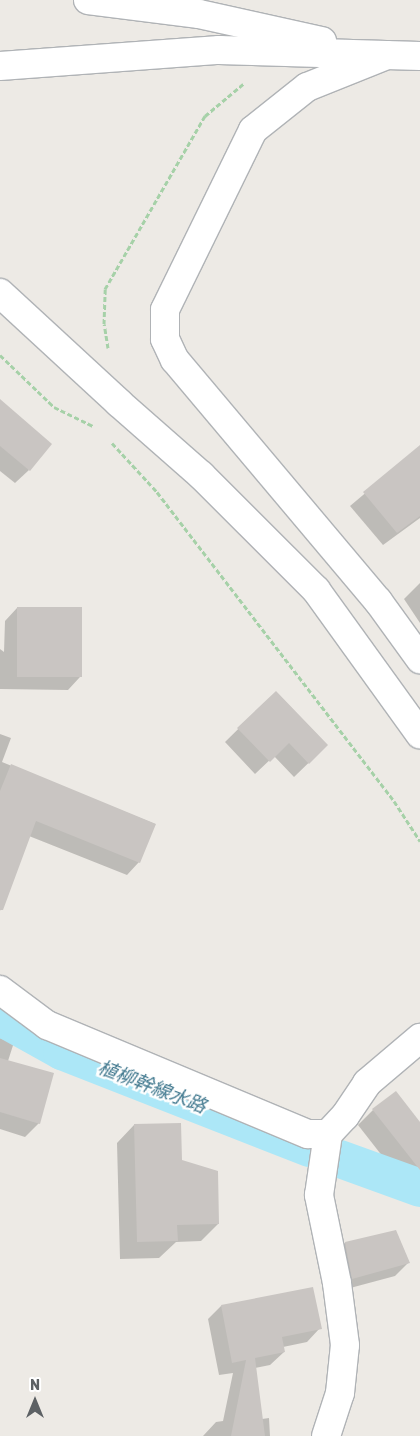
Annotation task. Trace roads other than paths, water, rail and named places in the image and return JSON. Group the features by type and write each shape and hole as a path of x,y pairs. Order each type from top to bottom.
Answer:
{"street":[{"path":"88,0 198,14 387,55"},
{"path":"0,66 219,50 420,56"},
{"path":"387,55 307,88 253,130 165,310 165,339 176,360 378,601 420,659"},
{"path":"0,293 201,475 316,590 420,734"},
{"path":"0,990 47,1026 308,1134 328,1134"},
{"path":"326,1436 340,1393 345,1345 337,1283 319,1195 328,1134 345,1116 367,1083 420,1038"}],"waterway":[{"name":"植柳幹線水路","path":"0,1014 8,1021 62,1051 310,1148"},
{"name":"植柳幹線水路","path":"340,1159 420,1188"}]}
